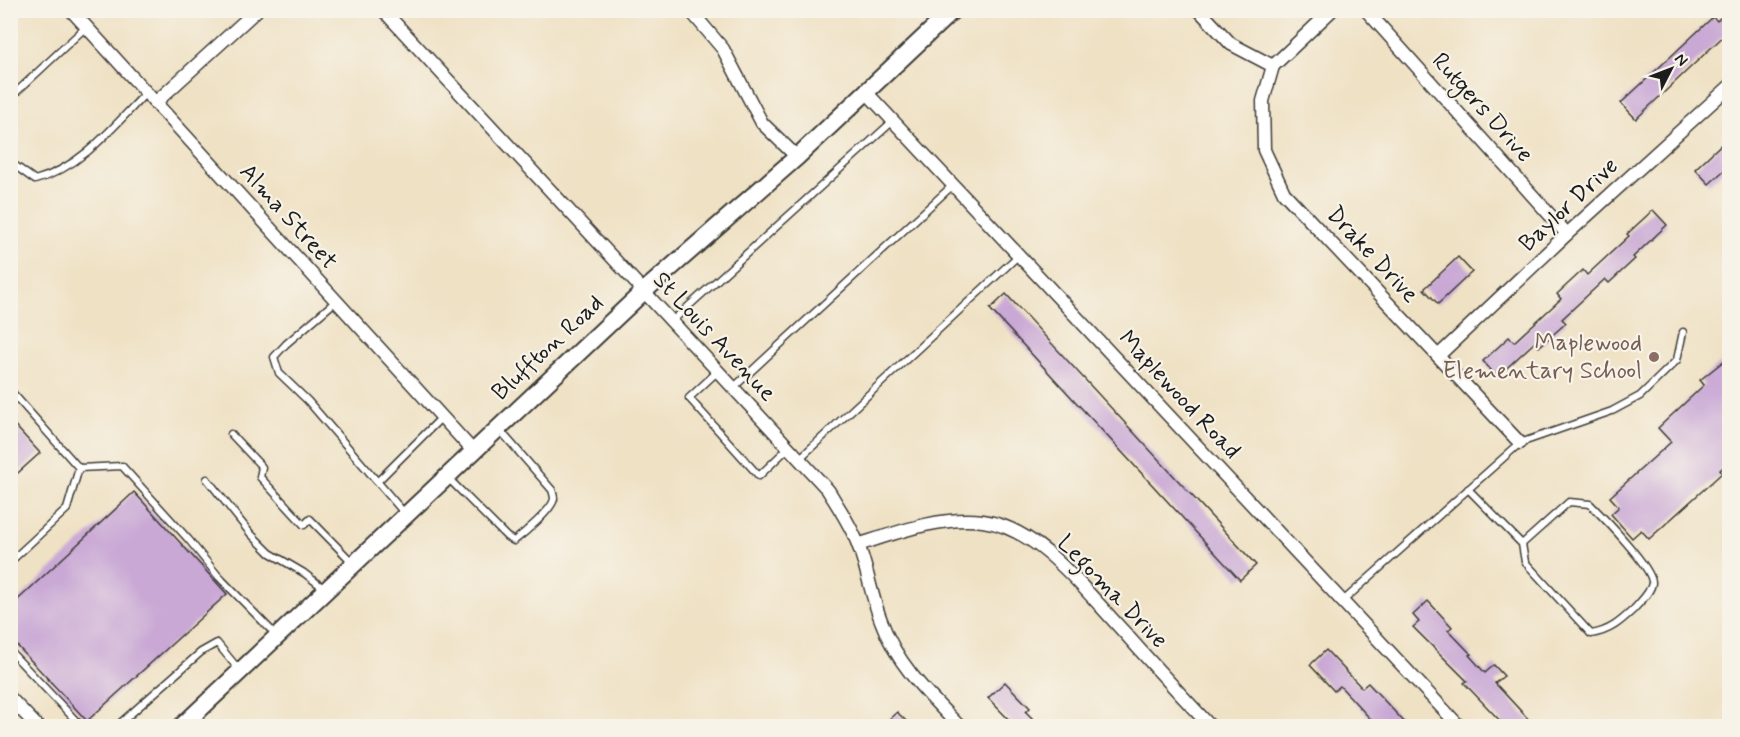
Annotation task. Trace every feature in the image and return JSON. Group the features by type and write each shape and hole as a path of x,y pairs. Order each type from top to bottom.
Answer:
{"main road":[{"name":"Bluffton Road","path":"185,725 643,292 867,93 944,14"}],"street":[{"name":"Alma Street","path":"71,10 474,452"},
{"path":"151,98 257,10"},
{"name":"St Louis Avenue","path":"383,10 828,490 844,515 858,545 882,623 891,643 916,681 959,726"},
{"path":"690,10 723,49 762,123 797,157"},
{"path":"1199,10 1231,44 1273,66 1332,10"},
{"name":"Rutgers Drive","path":"1366,10 1567,234"},
{"name":"Drake Drive","path":"1273,66 1263,101 1264,150 1284,193 1520,443"},
{"name":"Baylor Drive","path":"1437,356 1730,86"},
{"name":"Maplewood Road","path":"867,93 1459,726"},
{"name":"Legoma Drive","path":"858,545 916,527 953,521 983,521 1010,528 1036,543 1065,569 1210,726"},
{"path":"10,698 15,712 37,726"}],"lane":[{"path":"10,98 86,27"},
{"path":"10,162 35,180 52,175 85,154 151,98"},
{"path":"671,322 893,121"},
{"path":"733,388 953,185"},
{"path":"799,459 1019,255"},
{"path":"336,301 274,357 279,373 308,401 406,515"},
{"path":"1343,601 1520,443 1612,411 1641,396 1677,360 1683,332"},
{"path":"717,372 689,398 759,476 788,448"},
{"path":"10,390 80,468"},
{"path":"378,481 442,417"},
{"path":"447,477 507,537 514,541 522,535 551,506 554,498 552,490 499,428"},
{"path":"231,434 262,467 260,477 304,525 310,519 354,564"},
{"path":"80,468 122,466 219,577 278,637"},
{"path":"10,562 67,509 80,468"},
{"path":"207,479 250,533 270,553 304,573 326,591"},
{"path":"1468,489 1522,544 1525,562 1591,634 1606,632 1624,618 1642,601 1652,585 1652,576 1642,561 1590,504 1569,502 1522,544"},
{"path":"117,726 201,652 217,643 240,671"},
{"path":"10,651 81,726"}],"building":[{"path":"1730,10 1730,30 1636,119 1621,103 1713,17 1717,21"},
{"path":"1730,136 1730,165 1709,184 1695,169"},
{"path":"1653,210 1667,225 1609,283 1605,279 1562,319 1566,323 1539,347 1535,342 1497,377 1483,361 1509,337 1514,342 1561,299 1557,294 1583,270 1587,275"},
{"path":"1458,257 1472,272 1438,304 1424,289"},
{"path":"1006,294 1256,565 1240,580 990,309"},
{"path":"1730,356 1730,461 1720,470 1722,473 1649,539 1641,530 1632,538 1611,514 1619,507 1610,497 1671,442 1658,428 1704,385 1700,380"},
{"path":"10,420 40,453 10,480"},
{"path":"134,492 227,594 87,721 10,638 10,607"},
{"path":"1428,601 1452,627 1448,630 1485,673 1494,665 1504,676 1495,683 1530,721 1524,726 1505,726 1464,683 1467,681 1413,627 1419,622 1413,615"},
{"path":"1326,650 1362,688 1368,683 1408,726 1377,726 1340,686 1334,691 1310,665"},
{"path":"1005,682 1030,708 1026,712 1040,726 1015,726 988,698"},
{"path":"897,712 911,726 882,726"}],"place":[{"name":"Maplewood Elementary School","path":"1654,357"}]}
